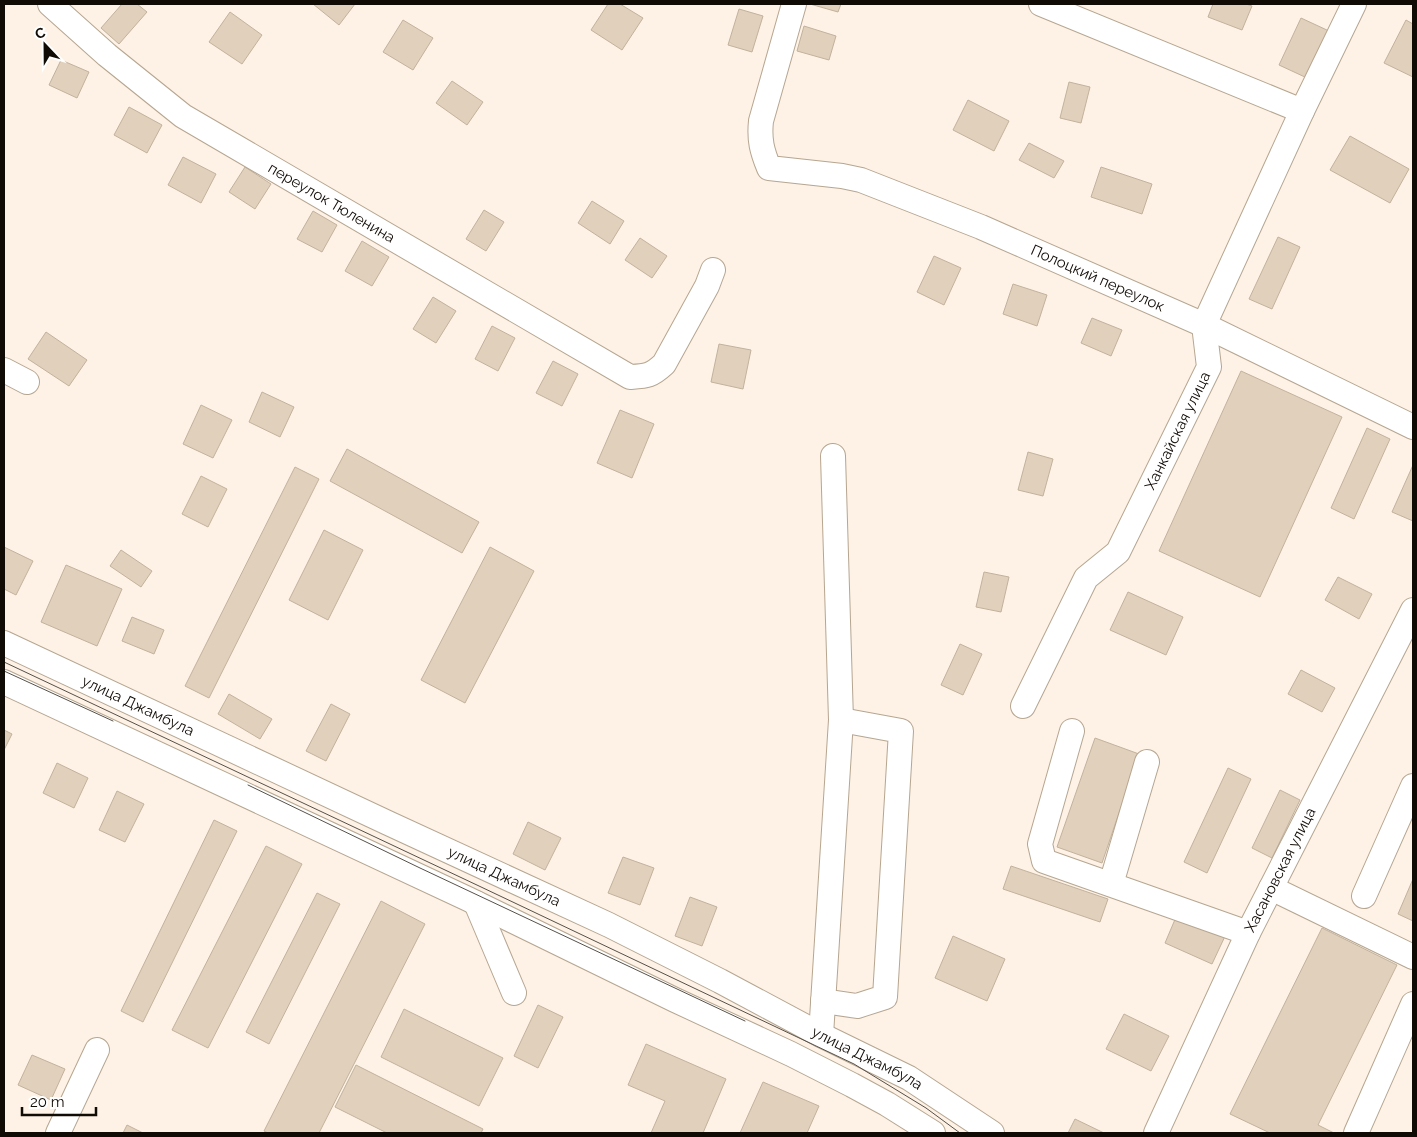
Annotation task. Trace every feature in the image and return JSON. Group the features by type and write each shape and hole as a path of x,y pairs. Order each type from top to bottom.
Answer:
{"street":[{"name":"переулок Тюленина","path":"50,4 107,55 183,116 630,376 644,376 655,373 664,364 707,286 713,270"},
{"name":"Полоцкий переулок","path":"794,4 761,121 759,135 762,152 769,168 862,180 981,227 1204,325 1413,427"},
{"path":"1041,4 1302,111"},
{"path":"1204,325 1302,111 1354,4"},
{"name":"Ханкайская улица","path":"1023,706 1086,578 1118,552 1209,367 1204,325"},
{"path":"4,370 27,382"},
{"path":"821,1035 841,720 833,456"},
{"name":"Хасановская улица","path":"1156,1133 1248,933 1413,610"},
{"name":"улица Джамбула","path":"4,643 609,925 821,1035 909,1078 992,1133"},
{"name":"улица Джамбула","path":"4,682 476,903 852,1085 933,1133"},
{"path":"823,1001 857,1006 885,998 901,731 841,720"},
{"path":"1072,731 1040,844 1044,861 1248,933"},
{"path":"1111,884 1147,762"},
{"path":"1364,896 1413,786"},
{"path":"1271,888 1413,957"},
{"path":"476,903 514,993"},
{"path":"1356,1133 1413,1004"},
{"path":"58,1133 97,1050"}],"building":[{"path":"122,4 137,4 147,12 119,44 101,28"},
{"path":"313,4 355,4 339,25"},
{"path":"608,4 620,4 643,18 622,50 591,30"},
{"path":"810,4 841,4 838,12"},
{"path":"1213,4 1246,4 1252,6 1242,30 1208,17"},
{"path":"739,9 763,16 752,52 728,45"},
{"path":"230,12 262,35 242,64 209,42"},
{"path":"1301,18 1329,31 1307,78 1279,65"},
{"path":"403,20 433,38 413,70 383,52"},
{"path":"1406,20 1413,24 1413,77 1384,63"},
{"path":"804,26 836,36 829,60 797,51"},
{"path":"61,60 89,72 77,98 49,85"},
{"path":"452,81 483,102 467,125 436,103"},
{"path":"1069,82 1090,87 1081,123 1060,118"},
{"path":"968,100 1009,121 994,151 953,130"},
{"path":"129,107 162,125 147,153 114,135"},
{"path":"1350,136 1409,169 1390,203 1330,170"},
{"path":"1029,143 1064,161 1054,178 1019,160"},
{"path":"183,157 216,174 201,203 168,185"},
{"path":"245,167 271,184 255,209 229,192"},
{"path":"1101,167 1152,184 1142,214 1091,197"},
{"path":"592,201 624,221 610,244 578,223"},
{"path":"484,210 504,222 486,251 466,239"},
{"path":"313,211 337,225 322,252 297,239"},
{"path":"1278,237 1300,247 1272,309 1249,299"},
{"path":"640,238 667,256 652,278 625,260"},
{"path":"362,241 389,257 372,286 345,271"},
{"path":"934,256 961,268 944,305 917,292"},
{"path":"1013,284 1047,295 1037,326 1003,314"},
{"path":"433,297 456,311 436,343 413,329"},
{"path":"1092,318 1122,330 1111,356 1081,343"},
{"path":"492,326 515,338 498,371 475,359"},
{"path":"46,332 87,360 69,386 28,359"},
{"path":"719,344 751,350 743,389 711,382"},
{"path":"553,361 578,374 562,406 536,393"},
{"path":"1241,371 1342,417 1260,597 1159,551"},
{"path":"262,392 294,407 280,437 249,422"},
{"path":"201,405 232,420 213,458 183,444"},
{"path":"620,410 654,424 632,478 597,463"},
{"path":"1367,428 1390,439 1354,519 1331,508"},
{"path":"347,449 479,522 462,553 330,481"},
{"path":"1028,452 1053,459 1043,496 1018,490"},
{"path":"1413,465 1413,521 1392,512"},
{"path":"295,467 319,479 209,698 185,686"},
{"path":"201,476 227,489 208,527 182,514"},
{"path":"324,530 363,550 328,620 289,600"},
{"path":"4,547 33,561 16,595 4,589"},
{"path":"490,547 534,571 465,703 421,680"},
{"path":"121,550 152,571 141,587 110,566"},
{"path":"66,565 122,589 97,646 41,622"},
{"path":"984,572 1009,577 1001,612 976,607"},
{"path":"1338,577 1372,594 1359,619 1325,600"},
{"path":"1128,592 1183,617 1166,655 1110,630"},
{"path":"132,617 164,630 154,654 122,641"},
{"path":"960,644 982,654 963,695 941,685"},
{"path":"1301,670 1335,688 1322,712 1288,694"},
{"path":"229,694 272,719 260,739 218,714"},
{"path":"331,704 350,714 326,761 306,751"},
{"path":"4,730 12,734 4,750"},
{"path":"1095,738 1139,754 1102,863 1057,847"},
{"path":"57,763 88,778 74,808 43,793"},
{"path":"1228,768 1251,779 1207,873 1184,862"},
{"path":"1280,790 1300,800 1272,858 1252,848"},
{"path":"117,791 144,804 125,842 99,830"},
{"path":"214,820 237,831 143,1022 121,1011"},
{"path":"528,822 561,838 545,870 513,854"},
{"path":"266,846 302,864 208,1048 172,1030"},
{"path":"623,857 654,868 640,905 608,893"},
{"path":"1011,866 1108,899 1100,922 1003,889"},
{"path":"1413,879 1413,921 1398,914"},
{"path":"317,893 340,904 269,1044 246,1032"},
{"path":"690,897 717,907 702,946 675,936"},
{"path":"381,901 425,924 319,1133 268,1133 264,1131"},
{"path":"1179,910 1227,932 1212,964 1165,943"},
{"path":"1322,928 1397,965 1318,1125 1334,1133 1270,1133 1230,1114"},
{"path":"953,936 1005,959 987,1001 935,978"},
{"path":"538,1005 563,1017 538,1068 514,1056"},
{"path":"404,1009 503,1058 479,1106 381,1057"},
{"path":"1124,1014 1169,1036 1151,1071 1106,1049"},
{"path":"646,1044 726,1079 703,1133 651,1133 665,1101 628,1085"},
{"path":"32,1055 65,1069 51,1100 18,1085"},
{"path":"356,1065 483,1129 481,1133 387,1133 335,1107"},
{"path":"763,1082 819,1106 807,1133 740,1133"},
{"path":"1075,1119 1104,1133 1068,1133"},
{"path":"127,1125 143,1133 123,1133"}],"tram line":[{"path":"4,662 854,1064 926,1108 960,1133"},
{"path":"4,671 113,721"},
{"path":"248,785 745,1021"}]}
